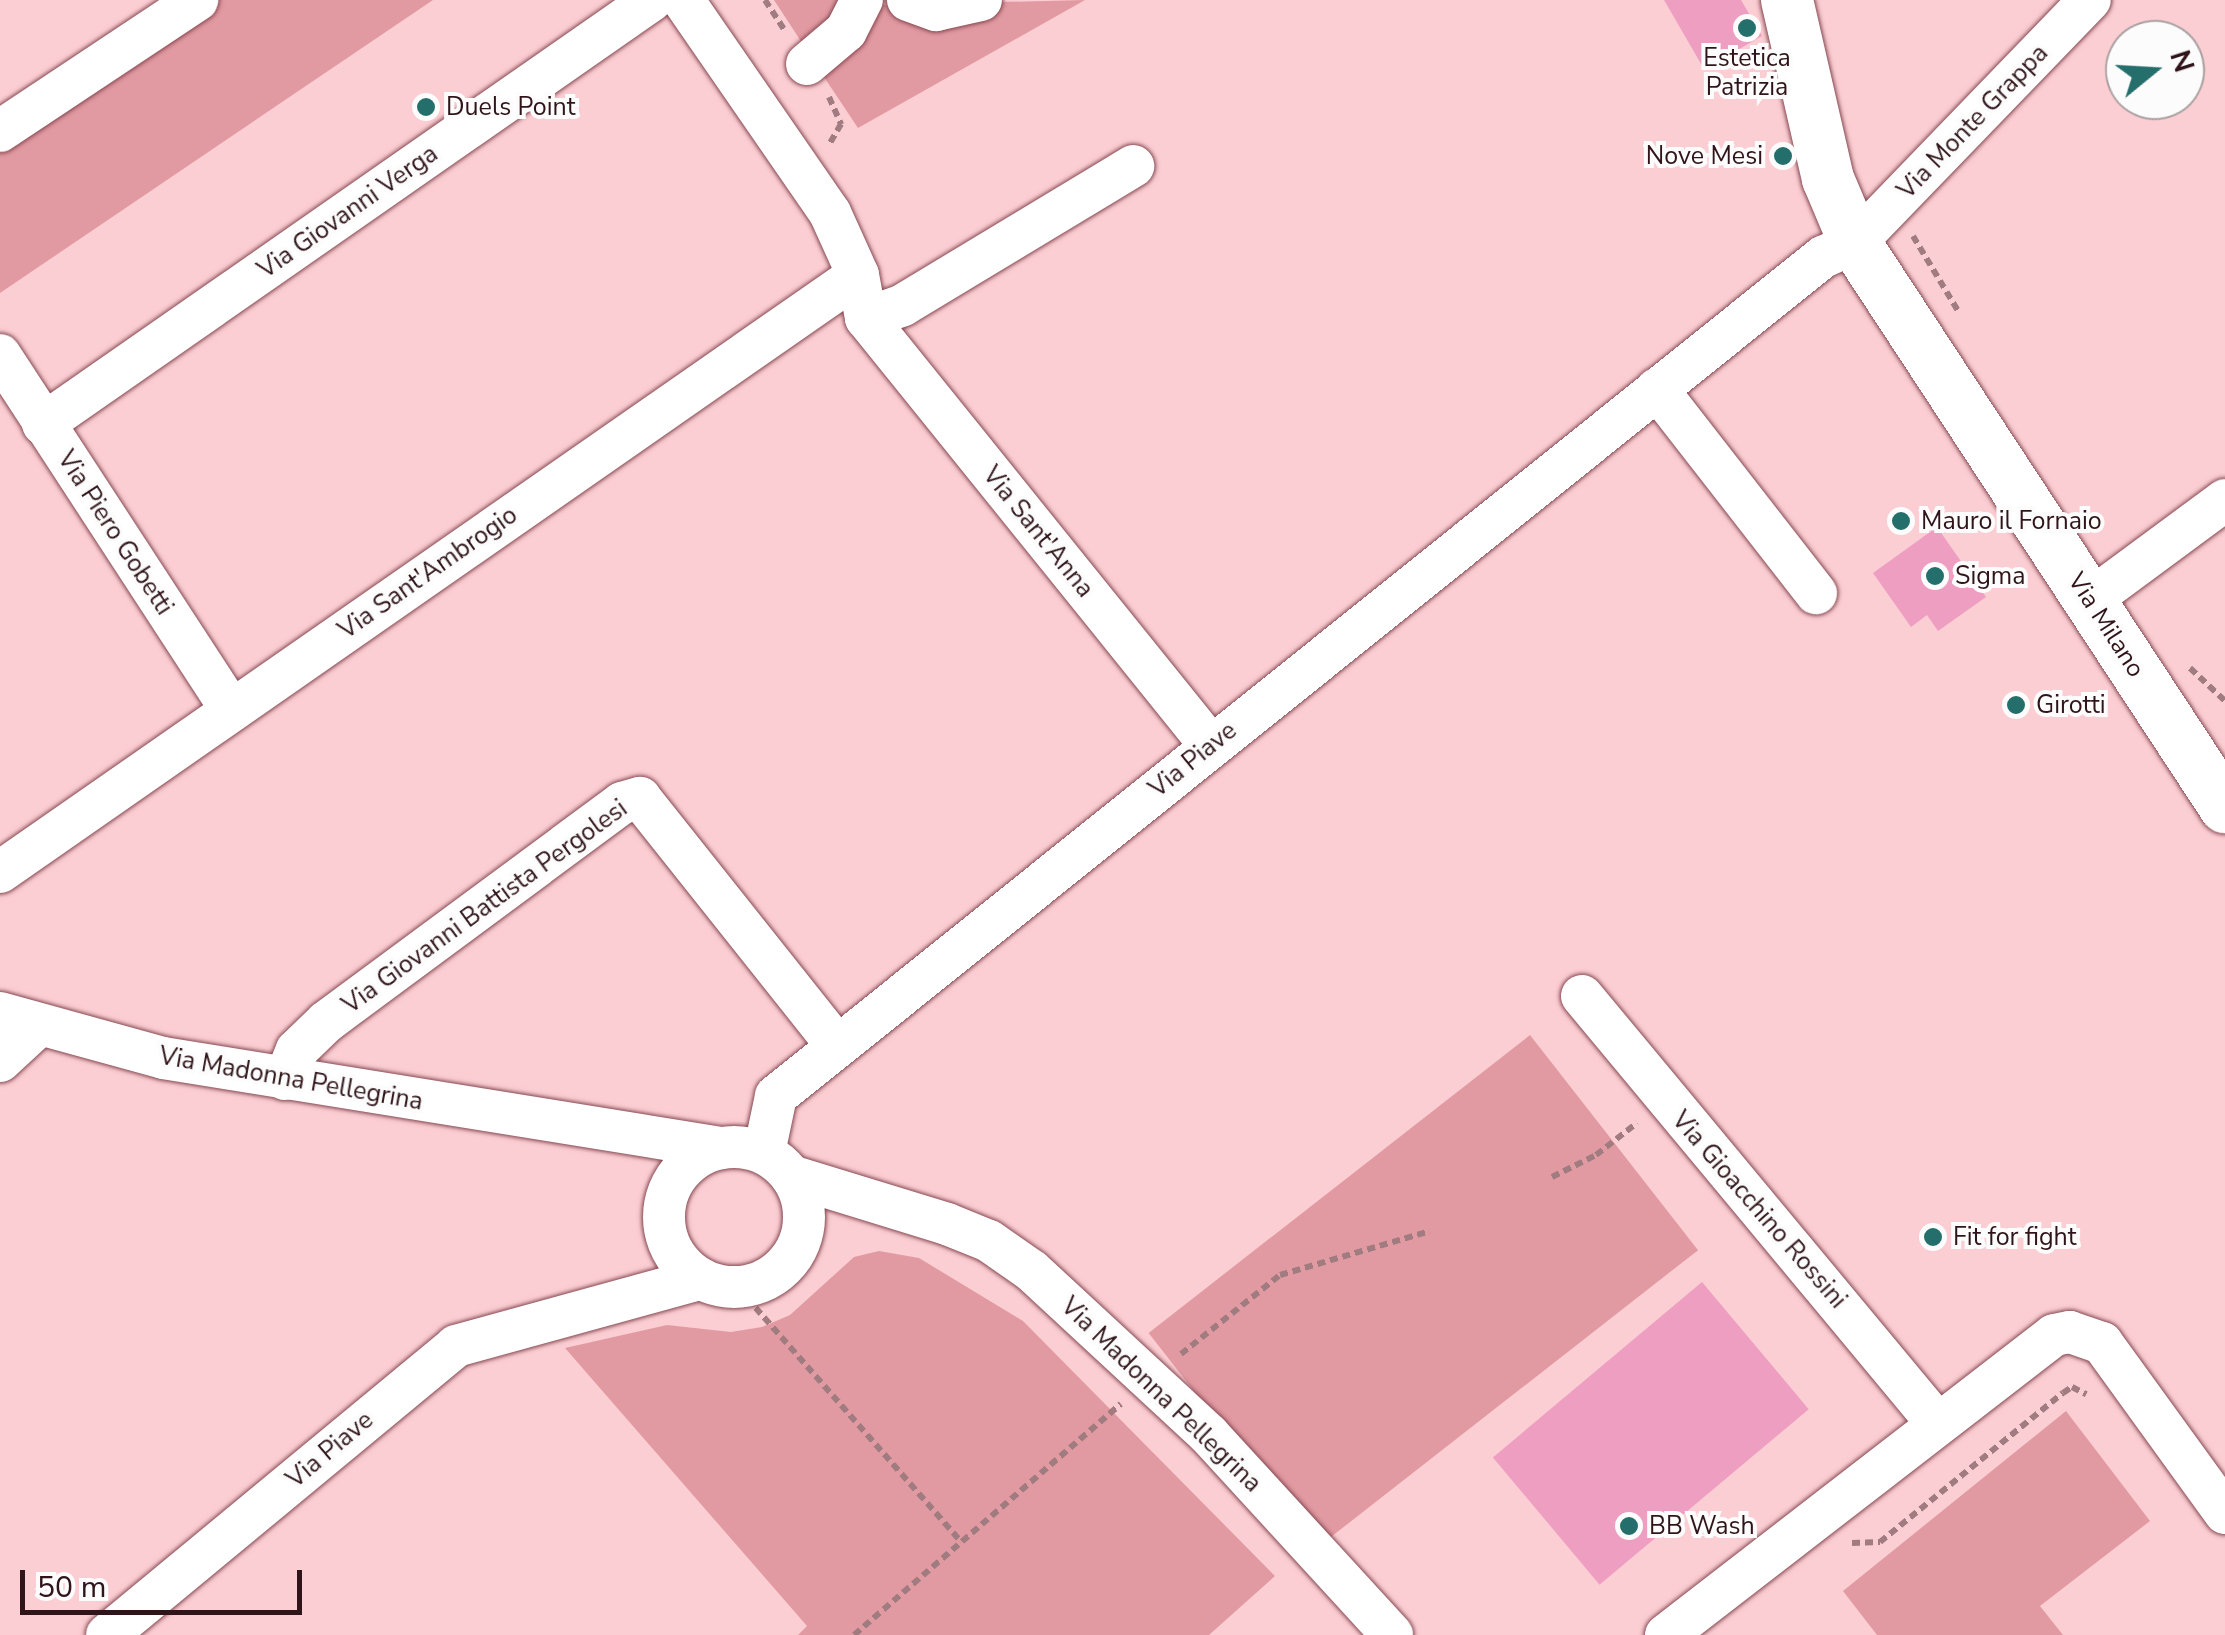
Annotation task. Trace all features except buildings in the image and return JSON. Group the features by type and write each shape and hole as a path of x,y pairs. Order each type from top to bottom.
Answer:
{"main road":[{"name":"Via Milano","path":"1787,0 1828,179 1855,243 2225,807"}],"street":[{"path":"0,131 198,0"},
{"name":"Via Giovanni Verga","path":"43,424 652,0"},
{"name":"Via Sant'Anna","path":"683,0 830,213 858,276 866,318 1211,746"},
{"path":"807,64 846,32 862,0"},
{"path":"908,0 958,10 981,0"},
{"name":"Via Monte Grappa","path":"1855,243 2090,0"},
{"path":"866,318 903,305 1133,166"},
{"name":"Via Piave","path":"777,1165 776,1096 1823,257 1855,243"},
{"name":"Via Sant'Ambrogio","path":"0,872 858,276"},
{"name":"Via Piero Gobetti","path":"0,354 230,710"},
{"path":"1658,388 1816,593"},
{"path":"2090,600 2225,500"},
{"name":"Via Giovanni Battista Pergolesi","path":"285,1079 298,1050 326,1022 622,802 640,798 836,1046"},
{"name":"Via Gioacchino Rossini","path":"1582,996 1938,1423"},
{"path":"0,1061 20,1018"},
{"name":"Via Madonna Pellegrina","path":"20,1018 162,1058 586,1130 721,1148"},
{"name":"Via Madonna Pellegrina","path":"586,1130 627,1158 665,1217"},
{"path":"721,1148 777,1165 804,1208 801,1238 780,1270 764,1281 714,1290 672,1251 665,1217 678,1175 721,1148"},
{"name":"Via Madonna Pellegrina","path":"777,1165 989,1242 1032,1272 1209,1435 1392,1635"},
{"path":"801,1238 893,1209"},
{"name":"Via Piave","path":"578,1312 636,1267 665,1217"},
{"name":"Via Piave","path":"107,1635 456,1346 578,1312 714,1290"},
{"path":"1666,1635 2054,1336 2070,1332 2102,1343 2220,1496"}],"path":[{"path":"1894,203 1963,320"},
{"path":"2177,659 2225,701"},
{"path":"1552,1177 1615,1142 1664,1098"},
{"path":"714,1290 748,1298 961,1542"},
{"path":"1839,1553 1854,1542 1880,1542 2072,1387 2094,1404"}],"shaded area":[{"path":"218,0 433,0 0,293 0,143"},
{"path":"774,0 848,0 808,52"},
{"path":"1085,0 858,128 820,71 878,5"},
{"path":"1530,1035 1698,1250 1317,1548 1149,1333"},
{"path":"879,1251 919,1258 1023,1321 1275,1576 1209,1635 798,1635 807,1626 565,1348 667,1325 731,1332 762,1327 790,1315 854,1257"},
{"path":"2066,1411 2150,1521 2040,1606 2063,1635 1877,1635 1843,1591"}],"place":[{"name":"Estetica Patrizia","path":"1747,28"},
{"name":"Duels Point","path":"426,107"},
{"name":"Nove Mesi","path":"1783,156"},
{"name":"Mauro il Fornaio","path":"1901,521"},
{"name":"Sigma","path":"1935,576"},
{"name":"Girotti","path":"2016,705"},
{"name":"Fit for fight","path":"1933,1237"},
{"name":"BB Wash","path":"1629,1526"}]}
